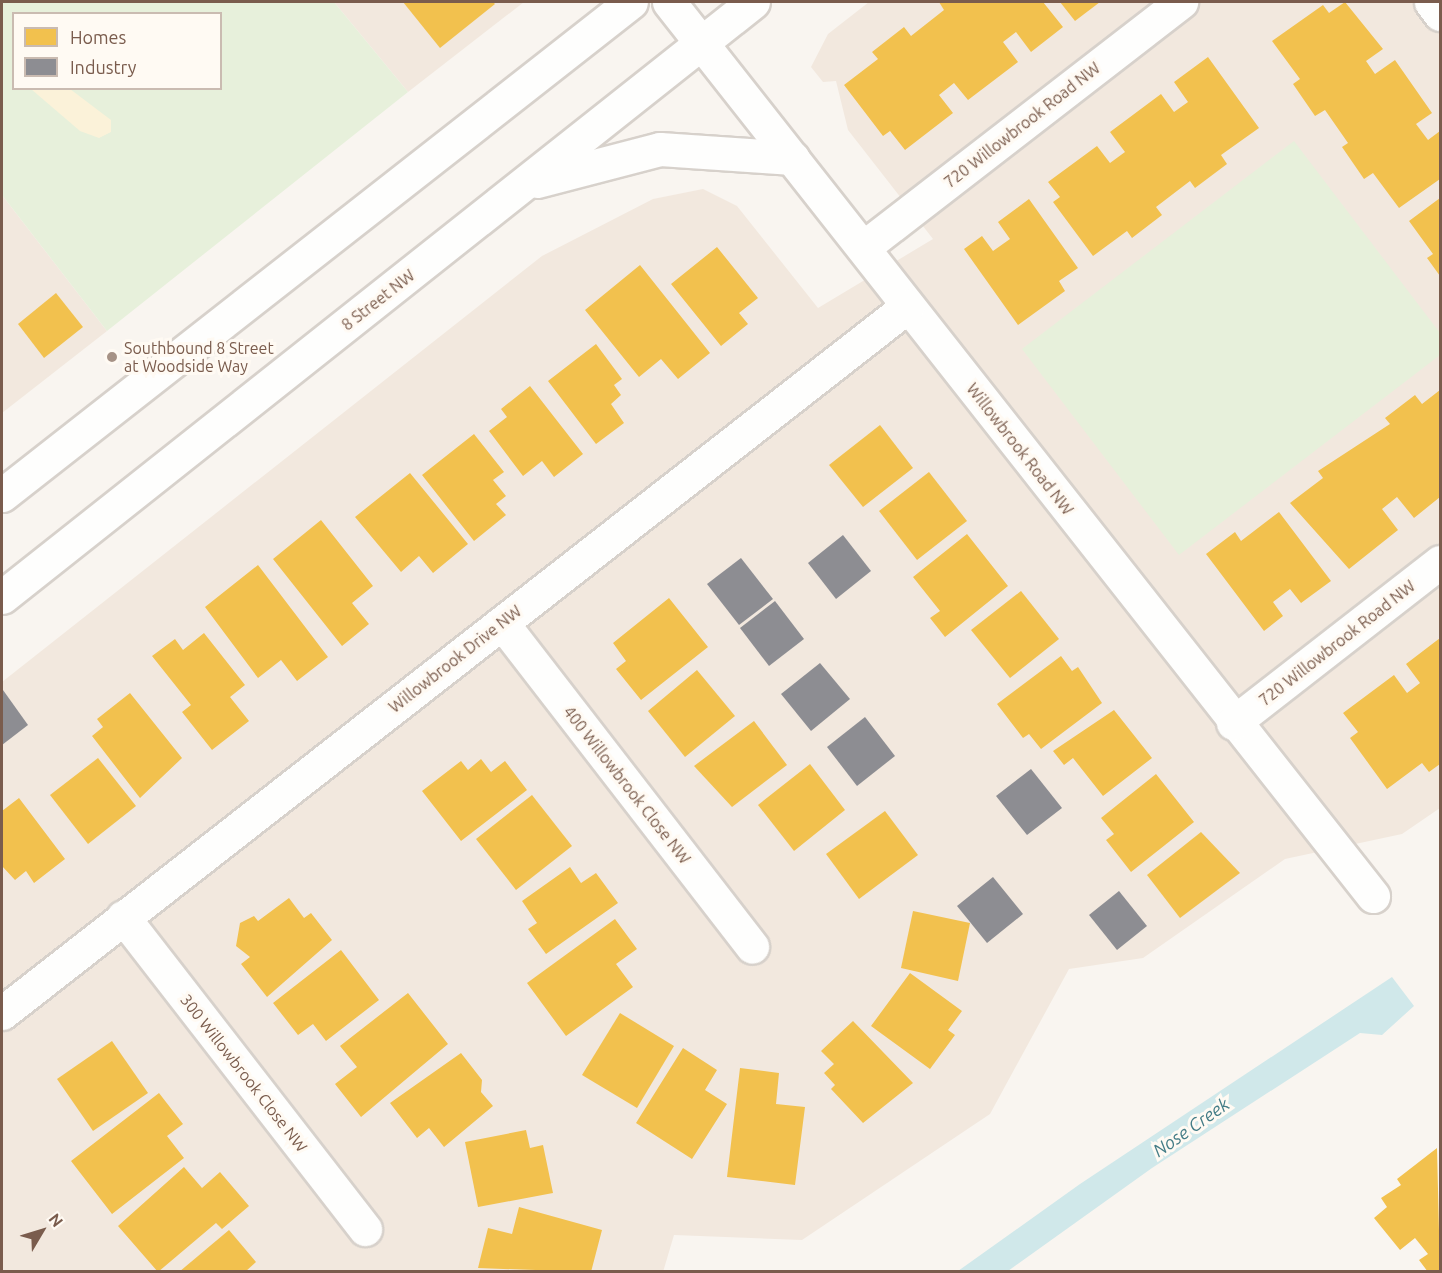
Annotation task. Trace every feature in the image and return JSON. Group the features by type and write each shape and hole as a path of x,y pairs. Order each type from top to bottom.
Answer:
{"street":[{"path":"2,495 631,2"},
{"name":"Willowbrook Road NW","path":"669,2 864,248 1233,723 1373,896"},
{"name":"8 Street NW","path":"2,597 753,2"},
{"name":"720 Willowbrook Road NW","path":"864,248 1181,2"},
{"path":"1431,2 1440,14"},
{"path":"524,184 660,149 792,158"},
{"name":"Willowbrook Drive NW","path":"2,1013 908,306"},
{"name":"720 Willowbrook Road NW","path":"1233,723 1440,562"},
{"name":"400 Willowbrook Close NW","path":"502,622 752,947"},
{"name":"300 Willowbrook Close NW","path":"123,917 365,1229"}],"shaded area":[{"path":"334,2 524,2 408,92"},
{"path":"869,2 1440,2 1440,808 1402,834 1285,859 1143,958 1069,969 990,1114 802,1240 674,1235 663,1272 2,1272 2,682 542,256 653,199 703,189 737,206 818,308 933,239 848,130 836,81 823,82 811,67 828,34"},
{"path":"2,195 107,331 2,413"}],"green space":[{"path":"2,2 334,2 408,92 107,331 2,195"},
{"path":"1294,141 1440,333 1440,355 1179,555 1022,349"}],"sand":[{"path":"32,90 71,90 111,120 111,132 99,138 80,131"}],"water":[{"name":"Nose Creek","path":"1392,977 1414,1006 1382,1035 1360,1033 1152,1168 1008,1271 958,1271 1080,1184"}],"building: Homes":[{"path":"403,2 493,2 495,4 440,48"},
{"path":"939,2 1043,2 1063,27 1031,52 1016,32 1003,42 1018,62 968,100 954,83 939,95 953,113 905,150 890,131 883,136 844,85 878,59 872,52 904,27 911,36 944,10"},
{"path":"1060,2 1100,2 1075,21"},
{"path":"1345,2 1383,49 1366,61 1375,74 1395,60 1432,113 1416,124 1428,140 1440,131 1440,179 1399,208 1373,173 1364,179 1342,147 1348,143 1325,110 1315,116 1293,84 1300,79 1272,41 1323,5 1329,13"},
{"path":"1208,57 1259,128 1221,155 1227,164 1195,188 1190,181 1156,207 1162,215 1132,238 1127,231 1093,256 1053,202 1060,197 1048,182 1097,146 1110,163 1125,152 1110,132 1161,94 1174,112 1188,102 1174,82"},
{"path":"1440,198 1440,276 1427,258 1433,254 1409,221"},
{"path":"1029,199 1078,268 1059,281 1065,291 1018,325 964,249 982,236 993,251 1010,239 998,222"},
{"path":"717,247 758,298 739,313 748,324 721,346 671,284"},
{"path":"640,265 710,353 678,379 661,359 639,377 585,310"},
{"path":"56,293 83,327 44,358 18,324"},
{"path":"596,344 622,379 614,385 621,395 611,404 624,423 596,444 548,381"},
{"path":"530,386 583,454 554,477 542,461 523,476 489,431 507,417 501,409"},
{"path":"1440,390 1440,497 1414,518 1397,497 1382,509 1398,530 1349,569 1290,503 1323,478 1318,471 1390,424 1385,418 1415,395 1422,404"},
{"path":"880,425 913,468 863,507 829,465"},
{"path":"474,434 504,472 493,480 506,496 496,504 506,515 474,541 422,475"},
{"path":"929,472 967,521 917,560 879,511"},
{"path":"410,473 468,544 433,573 419,556 401,572 355,517"},
{"path":"1279,512 1331,581 1301,603 1290,589 1273,602 1283,616 1264,631 1206,554 1235,532 1241,541"},
{"path":"321,520 373,586 352,603 369,624 342,646 273,559"},
{"path":"967,534 1008,586 945,637 930,618 940,611 913,577"},
{"path":"258,565 328,657 297,681 281,660 258,678 205,607"},
{"path":"1021,591 1059,639 1010,678 971,630"},
{"path":"669,598 708,647 641,700 616,669 626,661 613,643"},
{"path":"204,633 245,685 230,697 249,721 212,750 182,712 191,705 152,656 175,639 183,650"},
{"path":"1440,638 1440,764 1429,772 1422,763 1387,789 1350,738 1358,732 1343,713 1394,675 1407,693 1420,683 1406,664"},
{"path":"1061,656 1072,671 1078,667 1102,703 1041,749 1029,734 1023,738 997,704"},
{"path":"697,670 735,716 685,757 648,711"},
{"path":"130,693 182,758 140,798 92,736 103,727 97,719"},
{"path":"1114,710 1152,758 1103,796 1073,758 1064,765 1053,751"},
{"path":"754,721 787,765 732,807 694,766"},
{"path":"98,758 136,806 88,844 50,795"},
{"path":"481,759 491,772 505,761 527,790 461,841 422,791 461,761 468,770"},
{"path":"810,764 845,810 794,851 758,805"},
{"path":"1156,774 1194,822 1131,872 1106,840 1114,834 1101,818"},
{"path":"532,795 572,846 516,890 476,839"},
{"path":"19,798 65,859 34,883 26,871 15,880 2,866 2,811"},
{"path":"885,811 918,855 859,899 826,854"},
{"path":"1201,832 1240,873 1180,918 1147,875"},
{"path":"570,867 581,883 596,873 618,903 546,954 528,929 537,923 522,901"},
{"path":"289,898 304,918 311,913 332,940 267,997 241,964 250,957 236,946 240,923 254,916 258,921"},
{"path":"913,911 970,923 958,981 901,968"},
{"path":"615,919 637,949 616,964 633,987 566,1036 527,983"},
{"path":"341,950 379,1000 326,1041 313,1024 298,1035 273,1003"},
{"path":"910,973 962,1011 948,1030 955,1035 930,1069 871,1026"},
{"path":"408,993 448,1044 361,1117 335,1084 357,1067 340,1046"},
{"path":"620,1013 674,1046 637,1108 582,1075"},
{"path":"853,1021 913,1083 863,1123 831,1089 835,1085 824,1073 834,1064 821,1051"},
{"path":"112,1041 148,1093 93,1131 57,1079"},
{"path":"683,1048 717,1070 705,1090 727,1104 692,1159 636,1123"},
{"path":"461,1053 482,1080 481,1092 493,1106 444,1147 429,1128 417,1138 390,1103"},
{"path":"740,1068 779,1073 776,1104 805,1107 795,1185 727,1177"},
{"path":"159,1093 183,1124 167,1136 184,1158 112,1214 71,1161"},
{"path":"526,1130 530,1148 543,1145 553,1193 478,1207 465,1142"},
{"path":"1437,1148 1440,1272 1428,1272 1419,1260 1428,1254 1415,1238 1400,1250 1374,1218 1387,1207 1381,1198 1401,1185 1397,1179"},
{"path":"184,1167 202,1188 220,1172 249,1206 222,1229 216,1223 158,1272 118,1226"},
{"path":"519,1207 602,1230 591,1272 478,1268 488,1228 512,1234"},
{"path":"229,1230 256,1262 245,1272 179,1272"}],"building: Industry":[{"path":"843,535 871,571 836,599 808,563"},
{"path":"741,558 773,599 739,625 707,584"},
{"path":"775,601 804,639 769,666 740,628"},
{"path":"820,663 850,699 811,731 781,694"},
{"path":"2,691 28,725 2,745"},
{"path":"865,717 895,756 857,786 827,747"},
{"path":"1031,769 1062,808 1027,835 996,796"},
{"path":"993,877 1023,914 987,943 957,906"},
{"path":"1119,891 1147,926 1117,950 1089,915"}],"place":[{"name":"Southbound 8 Street at Woodside Way","path":"112,357"}]}
